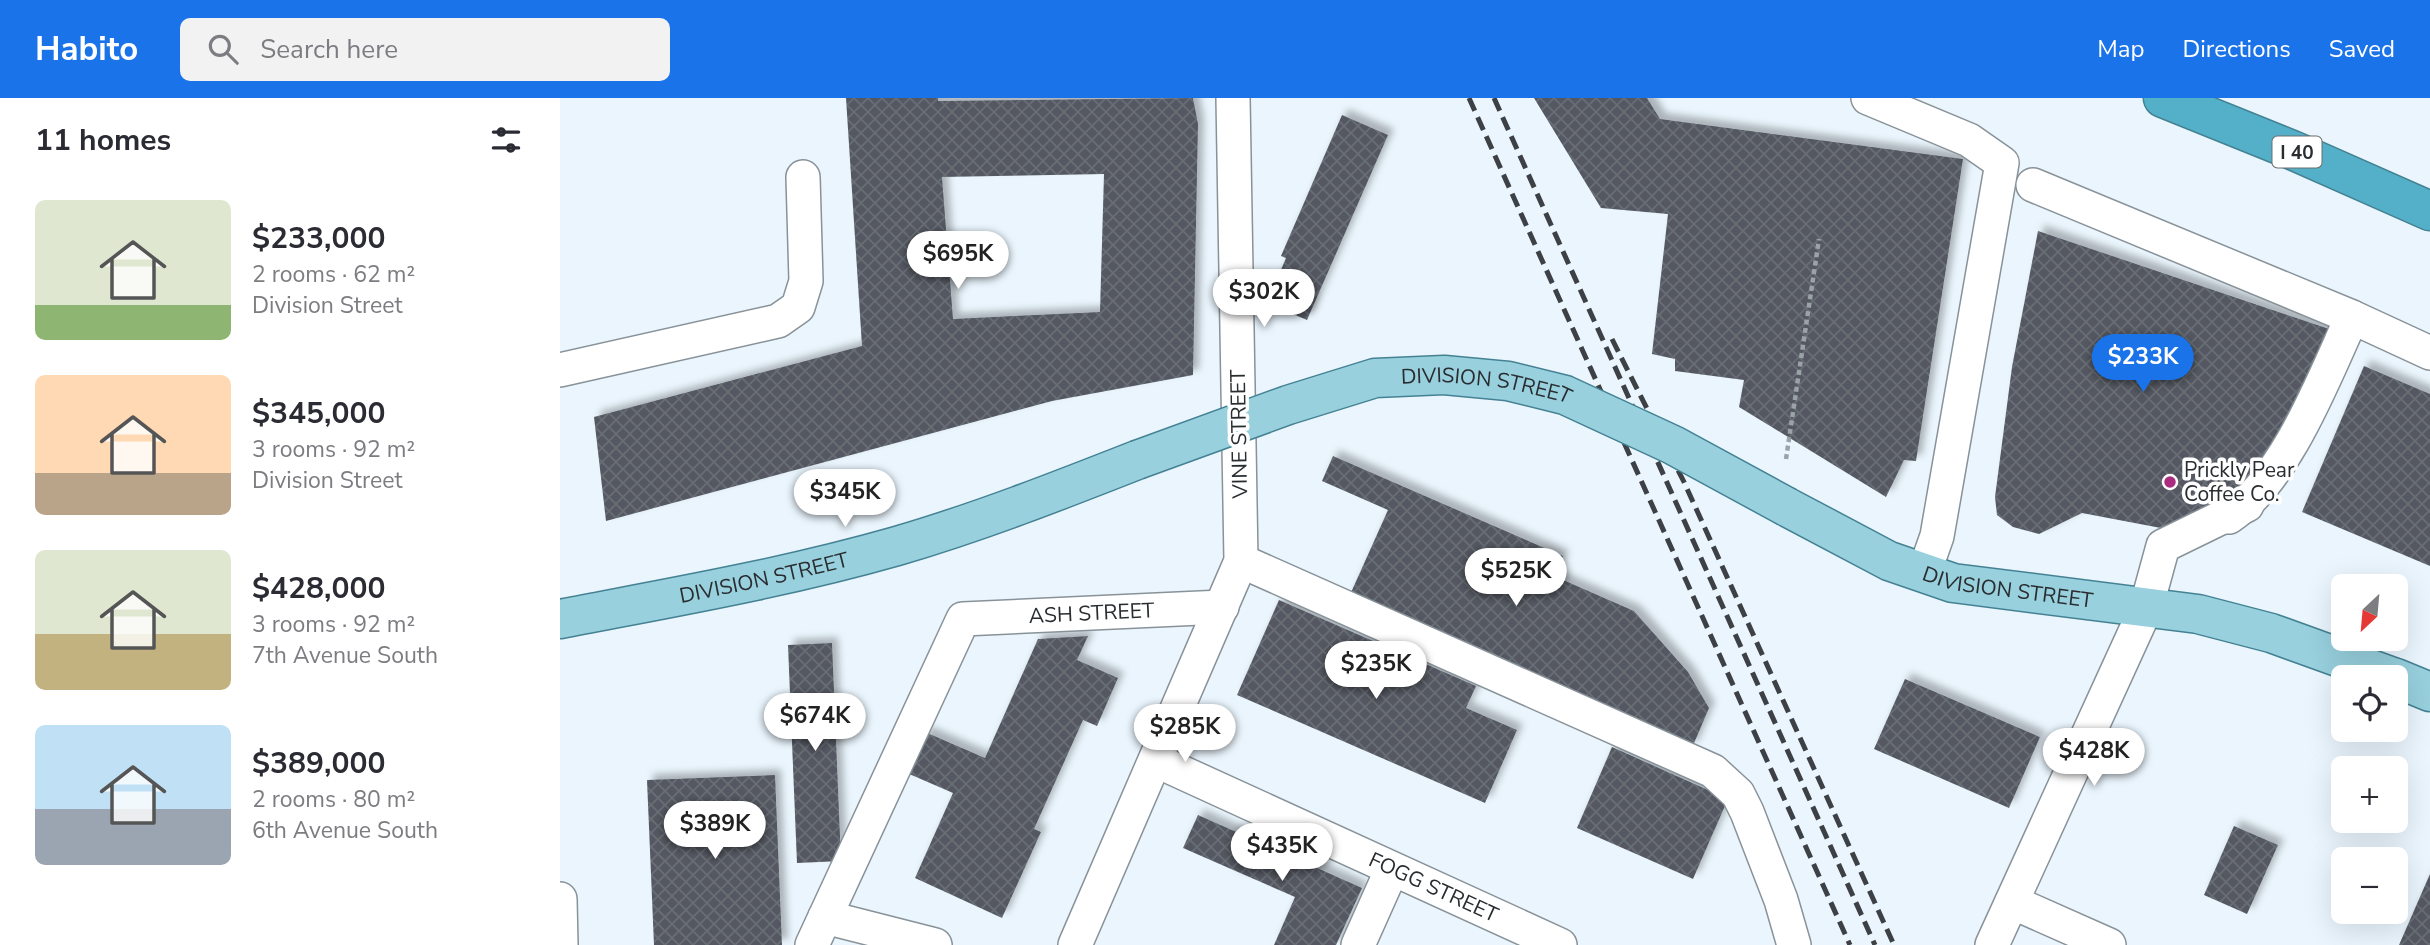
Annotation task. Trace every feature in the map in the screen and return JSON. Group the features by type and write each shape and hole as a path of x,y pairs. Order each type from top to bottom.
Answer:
{"highway":[{"name":"I 40","path":"2163,98 2292,150 2430,211"}],"main road":[{"name":"DIVISION STREET","path":"560,620 705,594 897,546 964,525 1288,404 1375,378 1444,375 1508,381 1565,395 1673,445 1889,561 1953,583 2198,614 2271,633 2358,665"},
{"name":"DIVISION STREET","path":"2408,683 2430,692"}],"street":[{"name":"VINE STREET","path":"1233,98 1241,561"},
{"path":"1868,98 1969,140 2002,163 1937,536 1924,573"},
{"path":"560,370 778,321 798,307 806,281 803,177"},
{"path":"2033,185 2352,317 2430,353"},
{"path":"1992,945 2146,608 2163,547 2207,532 2247,505 2305,422 2352,317"},
{"path":"1075,945 1157,761 1241,561 1713,771 1738,794 1748,812 1781,900 1794,945"},
{"name":"ASH STREET","path":"819,931 963,620 1222,607"},
{"name":"FOGG STREET","path":"1157,761 1560,945"},
{"path":"1358,945 1392,869"},
{"path":"560,899 561,945"},
{"path":"2012,902 2109,945"},
{"path":"819,931 935,945"}],"path":[{"path":"1786,459 1819,239"}],"building":[{"path":"846,98 938,98 938,101 1193,98 1198,124 1193,375 1052,401 606,521 594,417 862,346","holes":["1104,174 1100,312 953,319 942,177"]},
{"path":"1534,98 1647,98 1660,119 1963,159 1916,461 1904,460 1886,497 1739,407 1744,380 1675,371 1675,359 1652,354 1668,214 1601,208"},
{"path":"1342,115 1388,135 1307,320 1267,303 1286,258 1281,256"},
{"path":"2038,231 2335,331 2318,380 2230,512 2182,532 2082,513 2039,534 2013,527 1997,515 1995,497 2012,367"},
{"path":"2364,366 2430,394 2430,566 2302,512"},
{"path":"1333,456 1563,556 1554,576 1634,611 1688,672 1709,708 1692,748 1349,597 1388,510 1322,481"},
{"path":"1279,600 1476,686 1466,708 1517,730 1485,803 1237,695"},
{"path":"1088,636 1077,660 1118,678 1097,726 1083,720 1034,829 1041,832 1002,918 915,878 953,793 907,773 925,732 985,758 1038,639"},
{"path":"832,643 841,861 797,863 788,645"},
{"path":"1905,679 2040,737 2009,808 1874,749"},
{"path":"1612,747 1728,799 1693,879 1577,828"},
{"path":"775,775 782,945 654,945 647,780"},
{"path":"1198,815 1362,888 1336,945 1274,945 1295,897 1183,848"},
{"path":"2234,826 2278,845 2247,914 2204,895"},
{"path":"2430,874 2430,945 2399,945"}],"railway":[{"path":"1469,98 1850,945"},
{"path":"1494,98 1875,945"},
{"path":"1612,339 1684,482 1894,945"}],"place":[{"name":"Prickly Pear Coffee Co.","path":"2170,482"}]}
